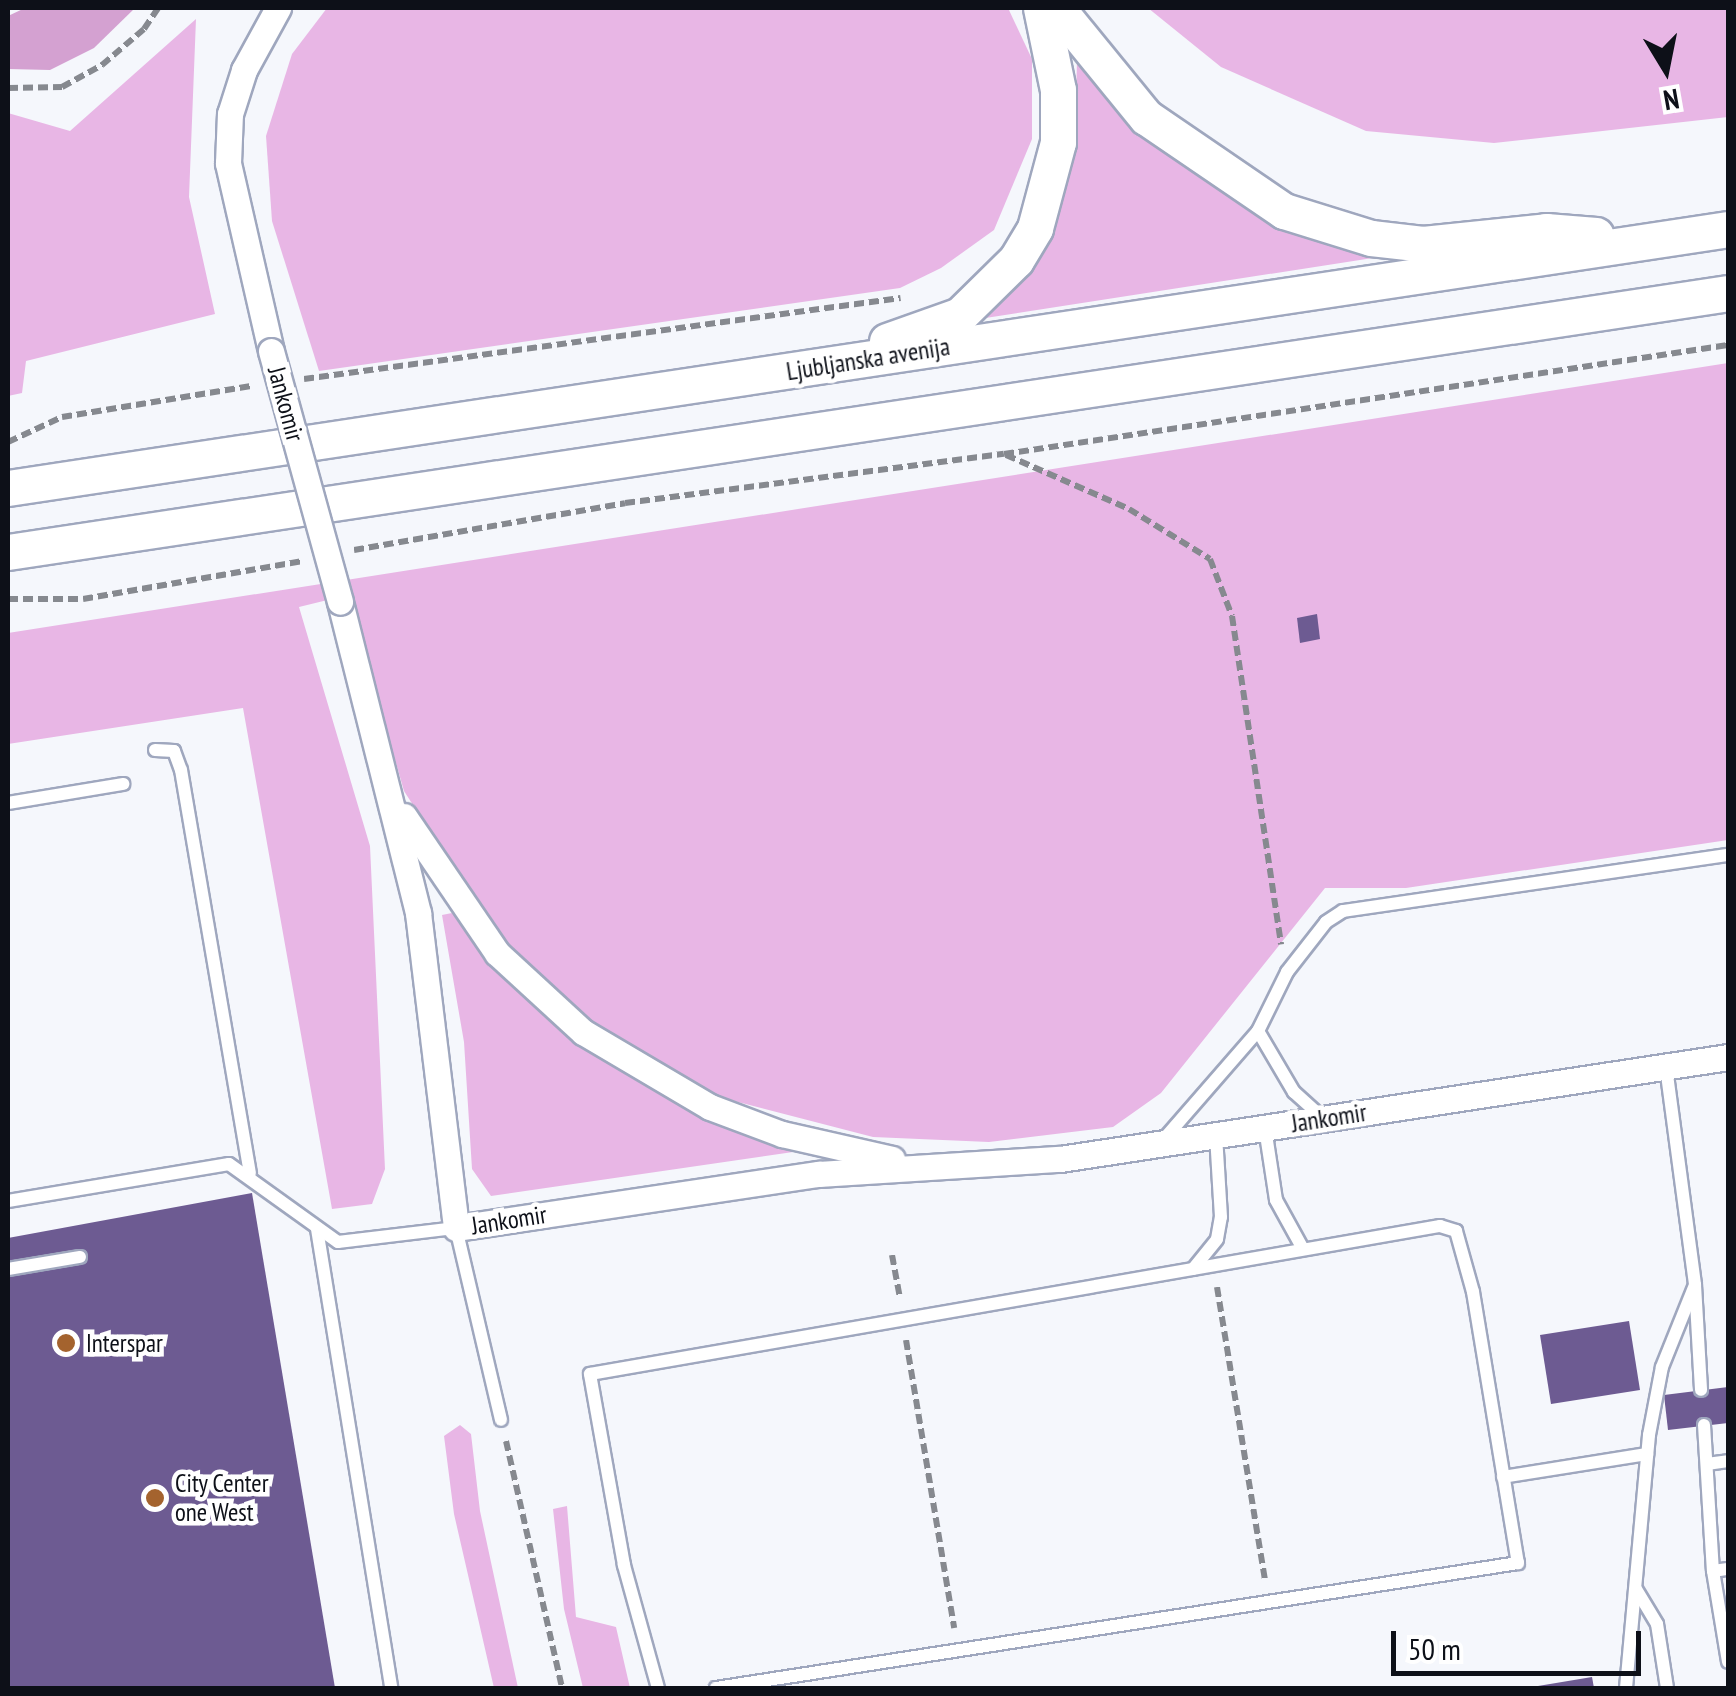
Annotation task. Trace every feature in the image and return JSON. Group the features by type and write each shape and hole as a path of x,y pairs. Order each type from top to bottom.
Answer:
{"main road":[{"path":"814,368 960,315 1016,260 1036,228 1058,142 1058,90 1041,8"},
{"path":"1057,8 1146,116 1244,190 1284,211 1371,238 1423,244 1546,231 1652,240"},
{"name":"Ljubljanska avenija","path":"8,488 1728,229"},
{"path":"8,552 1728,293"}],"street":[{"name":"Jankomir","path":"278,8 261,30 240,84 228,163 272,351 395,803 432,985 456,1228 801,1176 1161,1144 1728,1057"},
{"name":"Jankomir","path":"395,803 498,953 583,1032 710,1106 782,1134 928,1167"}],"lane":[{"path":"154,750 174,751 181,770 250,1173"},
{"path":"8,804 123,784"},
{"path":"1161,1144 1258,1031 1287,972 1326,922 1344,911 1728,855"},
{"path":"1258,1031 1294,1092 1324,1119"},
{"path":"1666,1067 1694,1285 1700,1390"},
{"path":"1265,1128 1276,1200 1303,1249"},
{"path":"1194,1269 1217,1239 1222,1172 1216,1136"},
{"path":"8,1201 229,1164 250,1173 317,1229 356,1244 456,1228 501,1420"},
{"path":"658,1688 624,1565 590,1374 1440,1226 1456,1231 1518,1564 716,1688"},
{"path":"317,1229 391,1688"},
{"path":"8,1270 80,1257"},
{"path":"1626,1688 1647,1454 1662,1367 1694,1285"},
{"path":"1704,1426 1713,1571 1728,1662"},
{"path":"1504,1476 1647,1454"},
{"path":"1706,1464 1728,1461"},
{"path":"1713,1571 1728,1569"},
{"path":"1635,1587 1657,1624 1667,1688"},
{"path":"810,1673 812,1688"}],"path":[{"path":"8,88 62,87 102,65 144,30 158,8"},
{"path":"290,381 903,298"},
{"path":"344,552 624,502 1004,454 1728,345"},
{"path":"8,442 62,417 270,384"},
{"path":"1004,454 1129,509 1210,559 1232,616 1282,946"},
{"path":"8,599 83,599 308,560"},
{"path":"892,1255 958,1648"},
{"path":"1213,1266 1269,1605"},
{"path":"501,1420 562,1688"}],"shaded area":[{"path":"25,8 135,8 94,48 50,70 8,69 8,16"},
{"path":"327,8 1008,8 1032,59 1032,139 994,230 941,268 900,288 319,371 272,221 266,136 292,54"},
{"path":"1148,8 1728,8 1728,117 1494,143 1366,131 1221,67"},
{"path":"196,19 189,197 215,314 26,361 22,393 8,396 8,113 70,131"},
{"path":"1077,59 1163,152 1216,188 1268,219 1392,255 953,323 1046,230 1075,145"},
{"path":"1728,363 1728,840 1406,888 1325,888 1161,1093 1113,1127 989,1142 873,1137 715,1096 594,1028 505,949 404,791 348,595 299,607 370,846 385,1169 372,1204 332,1209 243,708 8,744 8,633"},
{"path":"452,913 514,984 594,1054 669,1098 793,1152 491,1196 472,1169 464,1042 442,915"},
{"path":"460,1425 471,1434 480,1511 518,1688 494,1688 454,1514 444,1436"},
{"path":"567,1506 576,1617 616,1627 630,1688 583,1688 564,1609 553,1509"}],"building":[{"path":"1317,614 1320,639 1300,643 1297,618"},
{"name":"City Center one West","path":"252,1193 335,1688 8,1688 8,1238"},
{"path":"1629,1321 1640,1390 1551,1404 1540,1335"},
{"path":"1728,1387 1728,1423 1668,1430 1664,1395"},
{"path":"1592,1677 1594,1688 1538,1688 1538,1686"}],"place":[{"name":"Interspar","path":"66,1343"},
{"name":"City Center one West","path":"155,1498"}]}
